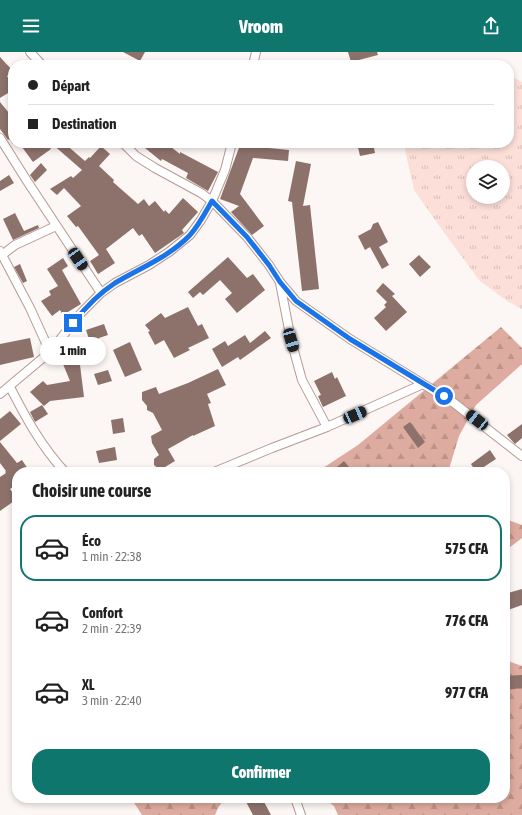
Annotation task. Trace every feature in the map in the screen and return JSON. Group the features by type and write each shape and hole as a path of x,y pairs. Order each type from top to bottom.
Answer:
{"street":[{"path":"30,52 37,60"},
{"path":"0,138 101,293"},
{"path":"128,148 136,156 155,168 201,193 212,201 247,237 296,301 344,335 454,403 522,456"},
{"path":"0,394 50,352 80,314 101,293 115,283 149,265 169,252 190,235 212,201 225,170 231,148"},
{"path":"50,352 30,308 1,253 56,226"},
{"path":"280,282 291,340 302,380 327,427"},
{"path":"226,467 327,427 423,384"},
{"path":"10,387 31,427 50,456 60,467"},
{"path":"297,803 301,815"}],"green space":[{"path":"514,78 522,82 522,309 507,301 480,281 414,190 405,150 406,148 514,148"},
{"path":"501,327 522,348 522,364 476,405 459,436 450,467 325,467 358,445"},
{"path":"510,521 522,525 522,538 510,547"},
{"path":"510,662 522,666 522,815 338,815 334,806 330,803 510,803"},
{"path":"134,803 222,803 215,815 142,815"}],"building":[{"path":"123,52 145,52 141,60"},
{"path":"348,52 377,52 378,55 359,60 350,60"},
{"path":"0,57 8,66 8,93 0,98"},
{"path":"0,102 8,112 8,140 0,129"},
{"path":"23,148 50,148 51,149 33,162"},
{"path":"57,148 70,148 85,161 99,148 103,148 110,154 99,166 114,180 113,182 138,204 144,199 149,206 155,201 164,212 165,210 169,214 183,198 198,212 182,230 184,233 155,253 142,234 139,236 133,228 106,249 115,263 98,274 90,261 99,255 78,226 76,227 67,216 81,206 64,188 57,195 50,189 71,176 73,178 82,170"},
{"path":"145,148 172,148 180,154 180,152 218,172 208,191 186,178 188,173 162,159 161,161"},
{"path":"239,148 269,148 289,150 288,161 253,158 240,194 264,226 252,235 231,212 239,206 220,199"},
{"path":"358,148 374,148 375,153 360,156"},
{"path":"296,161 311,164 303,206 310,205 319,289 302,291 292,202 288,201"},
{"path":"41,163 47,170 35,182 30,175"},
{"path":"9,175 14,183 0,191 0,181"},
{"path":"15,213 24,231 38,225 39,228 13,240 3,219"},
{"path":"378,222 388,242 379,247 389,265 382,269 370,247 365,250 358,236 371,229 373,224"},
{"path":"419,255 431,267 420,277 409,264"},
{"path":"228,257 247,278 253,274 265,290 237,313 225,299 232,293 220,280 203,295 200,292 193,298 188,292"},
{"path":"63,258 68,266 62,270 81,304 63,315 60,310 52,316 41,301 51,295 49,291 58,286 47,269"},
{"path":"20,264 27,281 23,283 14,267"},
{"path":"383,283 395,294 392,296 407,312 386,331 374,318 386,307 384,305 387,302 376,291"},
{"path":"188,307 198,326 202,324 209,338 188,348 190,350 174,358 164,340 155,345 148,332 150,331 145,325 161,313 165,318"},
{"path":"104,324 108,335 99,338 100,345 92,348 86,330"},
{"path":"265,331 271,338 240,360 238,357 222,367 212,349 225,341 228,346 245,335 250,343"},
{"path":"30,338 34,357 0,365 0,344"},
{"path":"130,342 142,370 125,377 113,350"},
{"path":"79,357 84,397 50,401 44,406 30,392 43,381 47,385 70,381 63,364"},
{"path":"218,369 226,385 207,394 211,403 208,404 215,426 193,435 168,449 175,461 165,467 156,467 154,465 154,459 159,455 152,443 151,436 162,430 153,413 147,410 147,406 142,400 142,392 156,387 159,394"},
{"path":"108,370 112,381 98,385 94,374"},
{"path":"332,372 335,379 337,377 346,396 323,407 318,396 321,395 314,381"},
{"path":"42,405 48,414 35,422 30,412"},
{"path":"10,411 21,424 0,441 0,419"},
{"path":"123,418 125,432 113,434 111,420"},
{"path":"410,422 425,442 418,448 403,427"},
{"path":"522,424 522,438 515,444 507,435"},
{"path":"0,442 17,463 22,460 27,467 12,467 12,488 10,489 12,492 12,503 0,511 0,477 6,473 6,471 0,463"},
{"path":"115,447 117,460 99,463 96,451"},
{"path":"490,450 496,459 484,467 473,467 471,464"},
{"path":"344,461 349,467 337,467"},
{"path":"522,589 522,605 510,609 510,593"},
{"path":"522,675 522,688 510,689 510,676"},
{"path":"247,803 265,803 271,815 253,815"}],"route":[{"path":"73,323 101,293 115,283 149,265 169,252 190,235 212,201 247,237 296,301 350,339 444,396"}]}
